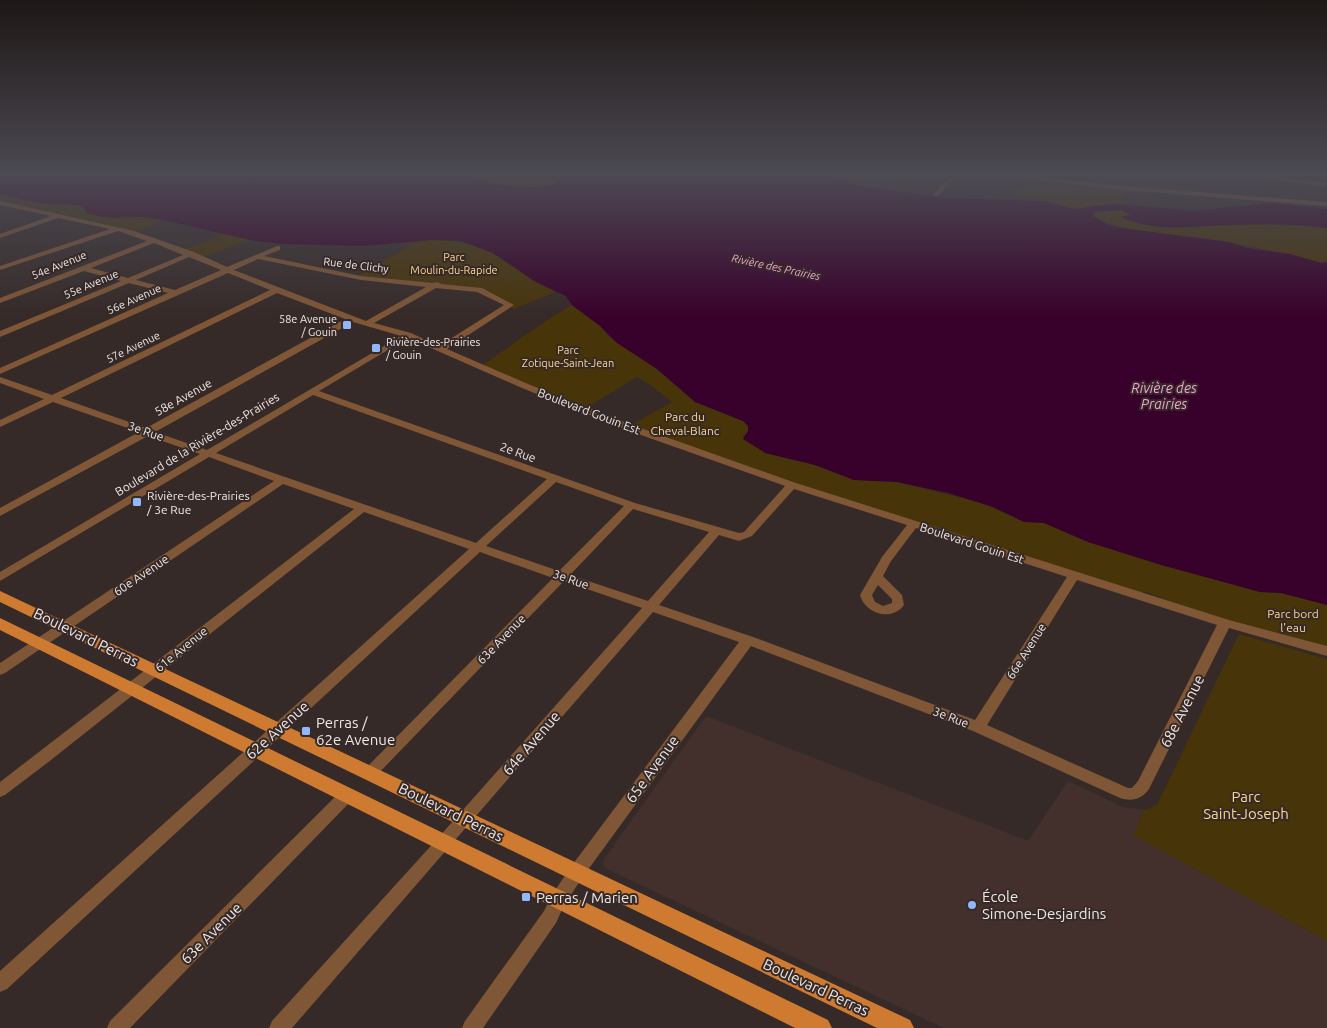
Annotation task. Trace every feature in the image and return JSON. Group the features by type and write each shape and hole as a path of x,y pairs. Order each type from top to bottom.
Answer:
{"main road":[{"name":"Boulevard Perras","path":"0,596 902,1028"},
{"name":"Boulevard Perras","path":"0,623 820,1028"}],"street":[{"path":"0,236 43,221"},
{"name":"Boulevard Gouin Est","path":"77,221 117,228 155,240 276,290 352,318 408,335 628,427 792,485 1225,623 1327,651"},
{"path":"0,268 117,228"},
{"name":"54e Avenue","path":"0,301 155,240"},
{"name":"56e Avenue","path":"0,371 277,248"},
{"name":"55e Avenue","path":"0,334 191,254"},
{"name":"Rue de Clichy","path":"257,257 361,278 437,284 485,292 510,305 440,348"},
{"path":"83,268 176,293"},
{"path":"368,323 437,284"},
{"name":"57e Avenue","path":"0,424 276,290"},
{"name":"58e Avenue","path":"0,513 352,318"},
{"name":"Boulevard de la Rivière-des-Prairies","path":"0,577 408,335"},
{"name":"3e Rue","path":"0,380 362,508 748,640 978,727 1117,791 1134,794"},
{"name":"2e Rue","path":"312,392 631,505 716,531"},
{"name":"62e Avenue","path":"0,983 554,478"},
{"name":"60e Avenue","path":"0,670 282,480"},
{"path":"716,531 740,537 748,534 792,485"},
{"name":"63e Avenue","path":"370,773 631,505"},
{"name":"61e Avenue","path":"0,791 362,508"},
{"path":"876,577 886,560 914,524"},
{"name":"64e Avenue","path":"279,1028 444,843 716,531"},
{"name":"66e Avenue","path":"978,727 1074,575"},
{"name":"68e Avenue","path":"1134,794 1140,791 1144,785 1225,623"},
{"name":"65e Avenue","path":"472,1028 550,916 576,873 748,640"},
{"name":"63e Avenue","path":"117,1028 348,795"}],"shaded area":[{"name":"École Simone-Desjardins","path":"706,716 1028,841 1068,781 1123,807 1144,810 1133,835 1327,941 1327,1028 944,1028 607,869 603,865 604,859"}],"green space":[{"path":"80,221 160,221 132,232"},
{"path":"1104,221 1136,221 1162,228 1258,224 1327,228 1327,262 1212,239 1143,232"},
{"path":"225,234 249,240 201,258 181,251"},
{"name":"Parc Moulin-du-Rapide","path":"431,240 468,244 490,252 556,292 513,309 510,305 485,291 356,277 416,242"},
{"path":"572,305 600,326 608,336 657,369 695,402 743,421 748,426 748,431 743,436 746,442 754,444 765,453 815,465 854,480 897,482 982,503 1024,522 1044,523 1088,542 1260,592 1281,593 1327,605 1327,652 1225,623 1144,591 1142,593 914,524 628,427 672,402 637,377 584,409 480,367"},
{"name":"Parc Saint-Joseph","path":"1239,634 1327,659 1327,941 1133,835 1144,810 1150,809 1158,803"}],"water":[{"name":"Rivière des Prairies","path":"167,221 1102,221 1122,228 1229,242 1248,248 1290,254 1321,263 1327,262 1327,605 1281,593 1260,592 1161,565 1088,542 1044,523 1024,522 993,507 948,493 897,482 854,480 815,465 765,453 743,439 748,431 748,426 743,421 695,402 657,369 617,343 600,326 572,305 566,296 534,281 493,253 461,241 431,240 363,246 284,244 255,241"},
{"name":"Rivière des Prairies","path":"1131,221 1327,221 1327,228 1279,224 1161,227"}],"place":[{"name":"58e Avenue / Gouin","path":"347,325"},
{"name":"Rivière-des-Prairies / Gouin","path":"376,348"},
{"name":"Rivière-des-Prairies / 3e Rue","path":"137,502"},
{"name":"Perras / 62e Avenue","path":"306,731"},
{"name":"Perras / Marien","path":"526,897"},
{"name":"École Simone-Desjardins","path":"972,905"}],"park label":[{"name":"Parc Zotique-Saint-Jean","path":"568,356"},
{"name":"Parc du Cheval-Blanc","path":"685,423"},
{"name":"Parc bord l'eau","path":"1293,620"}]}
